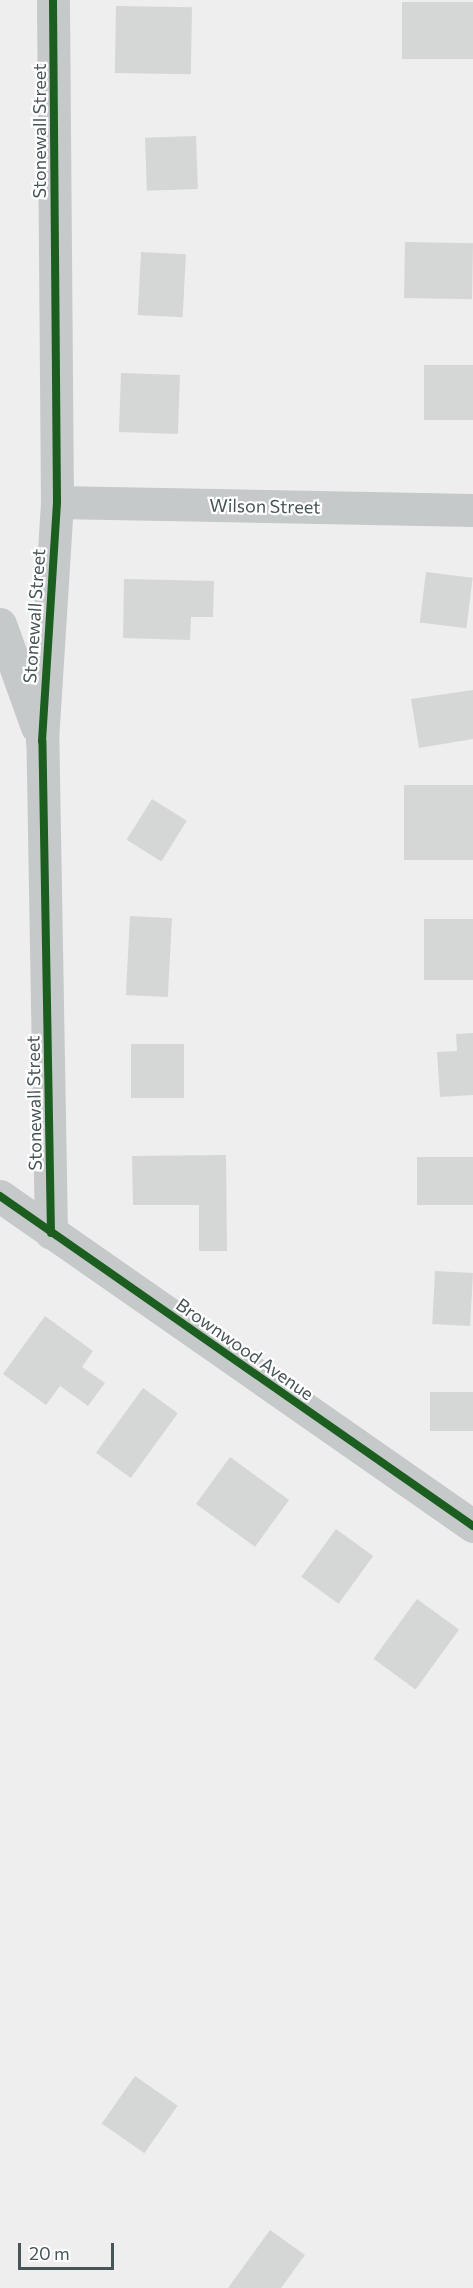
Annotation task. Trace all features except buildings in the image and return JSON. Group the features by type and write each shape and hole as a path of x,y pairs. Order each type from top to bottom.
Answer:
{"street":[{"name":"Stonewall Street","path":"51,1233 42,741 57,502 52,0"},
{"name":"Wilson Street","path":"57,502 473,510"},
{"path":"0,624 42,741"},
{"name":"Brownwood Avenue","path":"0,1196 473,1526"}],"cycle path":[{"path":"51,1233 42,741 57,502 53,0"},
{"path":"0,1196 473,1526"}]}
